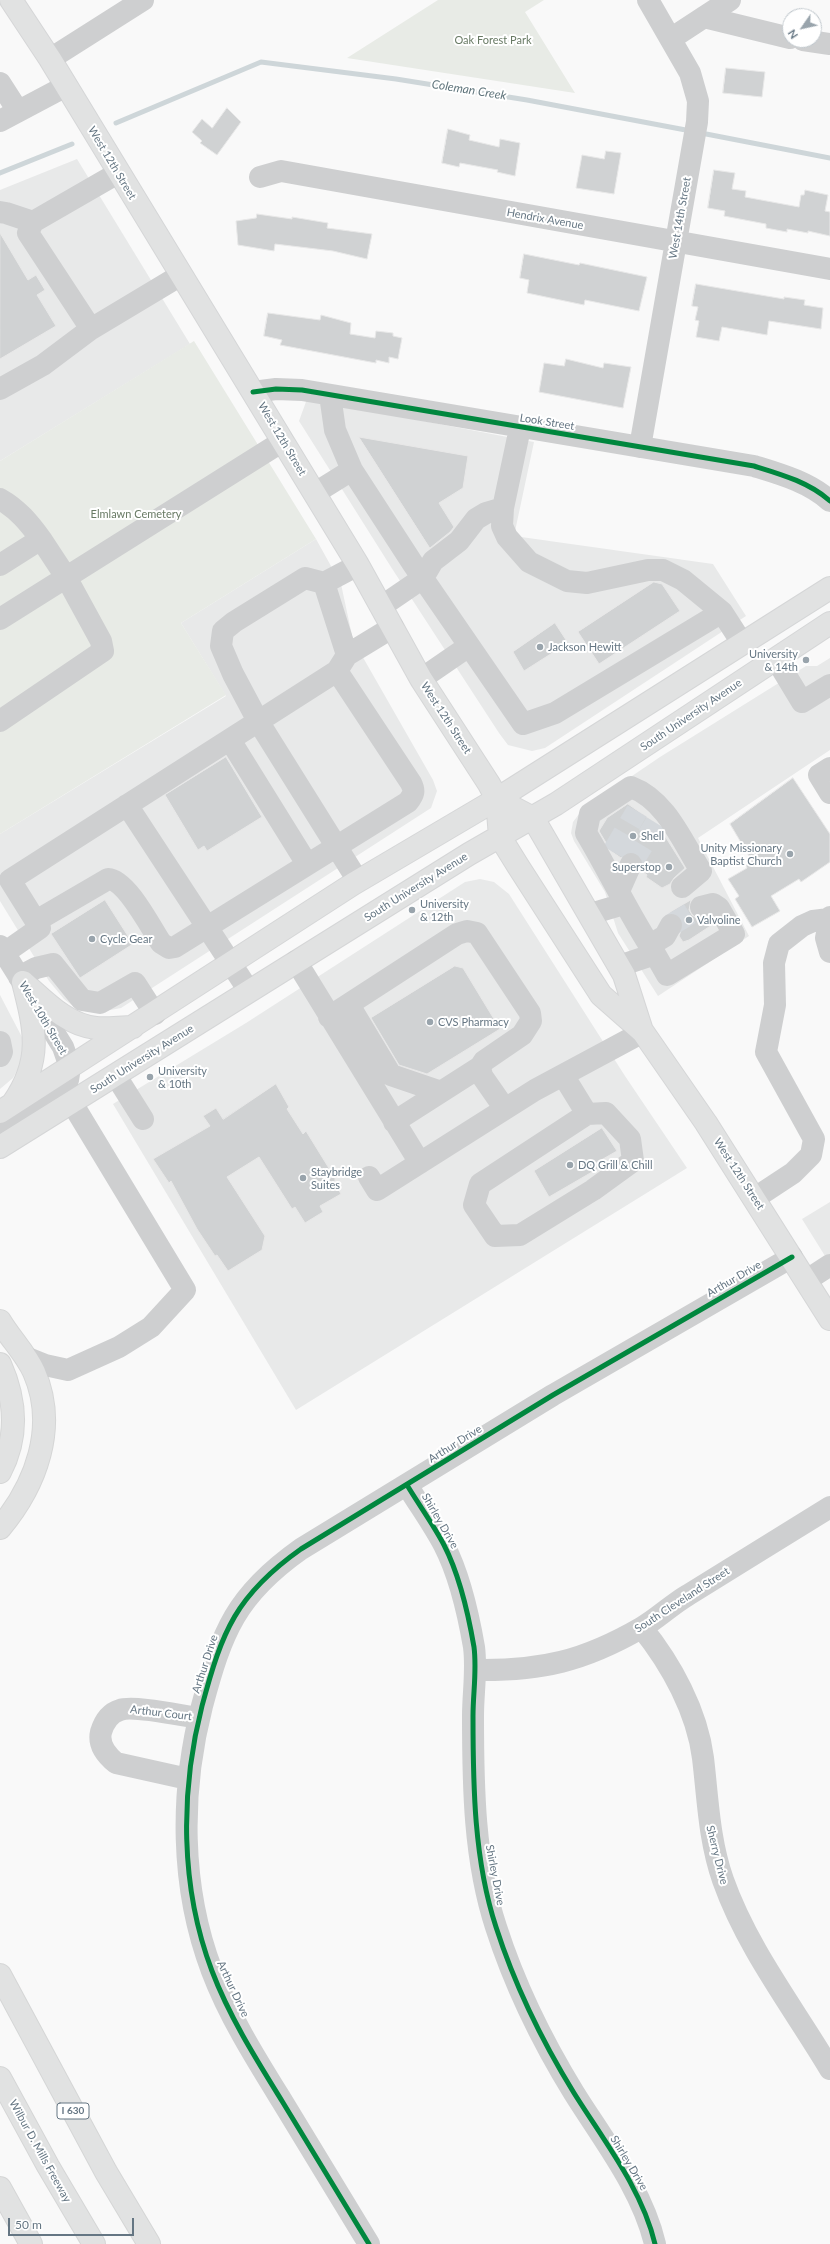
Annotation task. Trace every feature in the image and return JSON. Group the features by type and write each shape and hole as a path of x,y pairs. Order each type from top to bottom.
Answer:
{"main road":[{"name":"West 12th Street","path":"8,4 50,59 118,173 315,493 382,606 421,679 497,799 500,837 601,995 643,1032 706,1123 807,1280 830,1319"},
{"path":"6,1108 155,1014 358,881 497,799 830,588"},
{"name":"South University Avenue","path":"0,1147 116,1076 296,961 533,818 830,623"},
{"name":"West 12th Street","path":"497,799 533,818 624,975 643,1032"},
{"path":"21,980 60,1014 78,1023 96,1028 134,1027"},
{"path":"6,1108 26,1081 35,1050 34,1023 21,980"},
{"path":"0,1321 34,1372 41,1396 44,1421 42,1446 31,1482 14,1511 0,1528"},
{"path":"0,1364 7,1380 14,1413 13,1433 9,1453 0,1472"},
{"name":"I 630","path":"0,1975 102,2165 150,2244"},
{"name":"Wilbur D. Mills Freeway","path":"0,2078 44,2159 94,2244"},
{"path":"0,2188 31,2244"}],"street":[{"path":"50,59 143,0"},
{"name":"West 14th Street","path":"640,447 697,122 698,101 690,73 672,38 648,0"},
{"path":"672,38 730,0"},
{"path":"704,17 782,36"},
{"path":"0,83 9,116 66,86"},
{"name":"Hendrix Avenue","path":"260,177 281,171 830,269"},
{"path":"91,329 28,232 33,222 118,173"},
{"path":"0,212 6,212 33,222"},
{"path":"0,389 44,365 91,329 181,275"},
{"name":"Look Street","path":"253,392 276,389 330,395 754,466 794,480 822,493 830,501"},
{"path":"330,395 334,430 352,470 423,578 523,724 555,713 722,612"},
{"path":"520,428 503,508 502,526 507,537 529,562 550,574 567,581 588,583 648,570 663,570 683,580 722,612 742,643"},
{"path":"0,619 283,441"},
{"path":"315,493 352,470"},
{"path":"0,499 12,506 26,519 41,539 66,577 100,641 103,651 0,721"},
{"path":"382,606 423,578 433,561 459,541 476,519 486,513 503,508"},
{"path":"0,565 41,539"},
{"path":"358,565 324,583 305,578 240,618 223,631 221,646 233,674 258,721 358,881"},
{"path":"36,922 108,879 114,879 123,886 161,943 169,948 175,947 408,802 414,795 414,790 342,663 324,583"},
{"path":"1,952 40,928 10,880 230,740 393,627"},
{"path":"421,679 469,646"},
{"path":"776,659 802,702 830,685"},
{"path":"230,740 307,864"},
{"path":"617,764 638,797 659,816 701,871 682,887"},
{"path":"830,768 819,775 830,793"},
{"path":"638,797 590,814 586,833 610,860 621,897 664,939 666,975 734,934 719,908 707,909"},
{"path":"127,805 249,991"},
{"path":"590,914 621,897 631,864"},
{"path":"755,1198 794,1173 810,1155 814,1139 766,1052 775,1005 774,963 779,944 802,926 813,921 830,918 826,938 830,952"},
{"path":"329,1017 457,934 467,931 477,933 530,1013 531,1021 522,1035 484,1061 480,1067 394,1122"},
{"path":"619,966 664,939"},
{"name":"West 10th Street","path":"0,1131 52,1098 68,1080 70,1067 63,1047 21,980 1,952"},
{"path":"296,961 420,1163"},
{"path":"21,980 36,968 53,964 82,1000 100,1003 135,982 155,1014"},
{"path":"349,1005 391,1075 442,1092"},
{"path":"369,1177 377,1190 504,1109 643,1032"},
{"path":"0,1042 2,1052 0,1056"},
{"path":"480,1067 482,1076 504,1109"},
{"path":"563,1075 587,1114"},
{"path":"116,1076 143,1119"},
{"path":"25,1357 68,1370 119,1347 151,1327 185,1290 72,1103"},
{"path":"606,1113 630,1139 633,1161 593,1190 520,1235 495,1236 474,1204 480,1184 587,1114 606,1113"},
{"name":"Arthur Drive","path":"369,2244 267,2076 228,2007 211,1968 196,1917 190,1882 187,1815 188,1779 199,1718 222,1638 238,1610 258,1584 278,1565 300,1549 408,1485 553,1395 792,1257"},
{"path":"807,1280 830,1265"},
{"name":"Shirley Drive","path":"408,1485 444,1544 453,1566 467,1610 476,1670 473,1706 473,1767 479,1848 495,1926 516,1984 532,2019 573,2091 625,2173 648,2219 655,2244"},
{"name":"South Cleveland Street","path":"476,1670 524,1670 560,1663 592,1652 642,1628 669,1606 830,1507"},
{"name":"Sherry Drive","path":"642,1628 653,1641 678,1685 694,1723 702,1757 711,1837 732,1905 755,1948 830,2069"},
{"name":"Arthur Court","path":"188,1779 116,1763 106,1755 102,1746 100,1735 103,1725 110,1715 127,1708 199,1718"}],"shaded area":[{"path":"77,159 190,344 0,461 0,190"},
{"path":"307,399 534,442 514,536 713,564 746,616 545,748 532,751 508,745 391,567 299,421"},
{"path":"316,539 341,584 353,640 433,780 437,791 431,808 121,1008 100,1012 73,1006 64,999 49,981 0,901 0,834 226,696 181,623"},
{"path":"830,658 830,750 698,838 749,936 658,996 618,933 605,892 574,841 571,833 573,822 582,810 660,757 806,666 817,666"},
{"path":"480,879 494,882 509,894 625,1076 687,1168 296,1410 113,1104 246,1023 465,882"},
{"path":"0,995 23,1039 21,1063 13,1078 0,1089"},
{"path":"830,1202 830,1264 802,1219"}],"green space":[{"name":"Oak Forest Park","path":"438,0 544,0 525,12 575,93 347,58"},
{"name":"Elmlawn Cemetery","path":"194,341 316,539 181,623 226,695 0,834 0,461"}],"building":[{"path":"726,68 765,72 762,97 723,93"},
{"path":"227,108 241,122 217,155 200,143 202,141 192,132 202,119 212,128"},
{"path":"448,129 470,135 469,140 499,147 500,139 520,143 515,176 497,172 498,170 460,163 459,167 442,163"},
{"path":"606,151 621,153 614,194 576,188 582,155 604,159"},
{"path":"714,170 735,173 732,189 746,191 745,197 799,207 801,195 804,195 805,190 828,195 825,211 830,212 830,236 808,231 808,233 787,229 787,232 766,228 766,224 724,216 725,211 708,208"},
{"path":"257,214 292,219 292,217 328,223 327,228 372,234 367,259 333,251 275,244 274,251 238,245 236,221 256,218"},
{"path":"0,233 28,280 36,275 45,290 37,295 56,326 0,359"},
{"path":"524,254 579,265 580,263 647,277 639,311 585,300 584,305 527,293 529,280 520,278"},
{"path":"696,284 784,299 784,297 805,300 804,305 823,308 821,329 769,321 767,335 722,327 719,341 696,337 699,321 695,320 698,307 692,306"},
{"path":"268,313 320,320 321,315 351,323 350,334 375,338 376,331 393,333 393,336 402,338 398,359 389,357 389,363 376,360 376,363 280,345 282,340 264,336"},
{"path":"566,359 603,368 604,363 631,367 623,408 539,392 544,363 564,366"},
{"path":"359,437 468,456 463,488 439,503 454,527 430,548"},
{"path":"654,582 662,584 680,611 599,664 578,632"},
{"name":"Jackson Hewitt","path":"555,623 568,643 524,671 513,652"},
{"path":"226,757 262,817 207,851 204,846 198,850 165,795"},
{"name":"Unity Missionary Baptist Church","path":"793,778 830,834 830,862 801,882 799,879 771,896 780,911 752,927 735,899 739,896 728,879 747,868 746,865 752,861 730,824"},
{"name":"Shell","path":"628,804 658,825 685,868 670,884 662,888 646,877 647,875 642,871 643,862 636,853 629,852 621,858 611,851 599,831 607,818"},
{"name":"Cycle Gear","path":"105,900 133,944 80,978 51,934"},
{"name":"Valvoline","path":"691,900 689,910 692,915 698,919 708,918 712,925 689,940 683,942 679,936 683,925 682,919 677,914 669,913"},
{"name":"CVS Pharmacy","path":"455,966 463,968 500,1029 427,1074 399,1065 371,1018"},
{"name":"Staybridge Suites","path":"276,1084 289,1107 287,1109 303,1134 306,1131 335,1178 335,1183 341,1194 320,1206 323,1212 305,1223 295,1207 292,1209 259,1157 227,1177 265,1236 262,1250 228,1271 217,1255 215,1256 197,1229 171,1181 169,1183 153,1159 210,1126 203,1116 216,1108 223,1119"},
{"name":"DQ Grill & Chill","path":"602,1128 617,1151 596,1163 599,1168 549,1197 534,1171"}],"waterway":[{"name":"Coleman Creek","path":"116,123 261,62 396,79 527,100 691,131"},
{"name":"Coleman Creek","path":"701,133 830,158"},
{"name":"Coleman Creek","path":"0,173 72,144"}],"tunnel":[{"path":"613,852 637,811"},
{"path":"631,864 656,823"},
{"path":"671,925 701,907"}],"cycle path":[{"path":"253,392 276,389 302,390 754,466 804,484 822,494 830,501"},
{"path":"369,2244 244,2037 226,2004 212,1971 201,1939 189,1873 187,1805 190,1772 202,1706 209,1680 225,1635 246,1599 261,1582 301,1549 553,1395 792,1257"},
{"path":"407,1485 450,1557 463,1594 469,1621 475,1656 473,1742 476,1823 483,1876 503,1949 540,2033 574,2093 632,2185 649,2224 655,2244"}],"place":[{"name":"Jackson Hewitt","path":"540,647"},
{"name":"University & 14th","path":"806,660"},
{"name":"Shell","path":"633,836"},
{"name":"Unity Missionary Baptist Church","path":"790,854"},
{"name":"Superstop","path":"669,867"},
{"name":"University & 12th","path":"412,910"},
{"name":"Valvoline","path":"689,920"},
{"name":"Cycle Gear","path":"92,939"},
{"name":"CVS Pharmacy","path":"430,1022"},
{"name":"University & 10th","path":"150,1077"},
{"name":"DQ Grill & Chill","path":"570,1165"},
{"name":"Staybridge Suites","path":"303,1178"}]}
